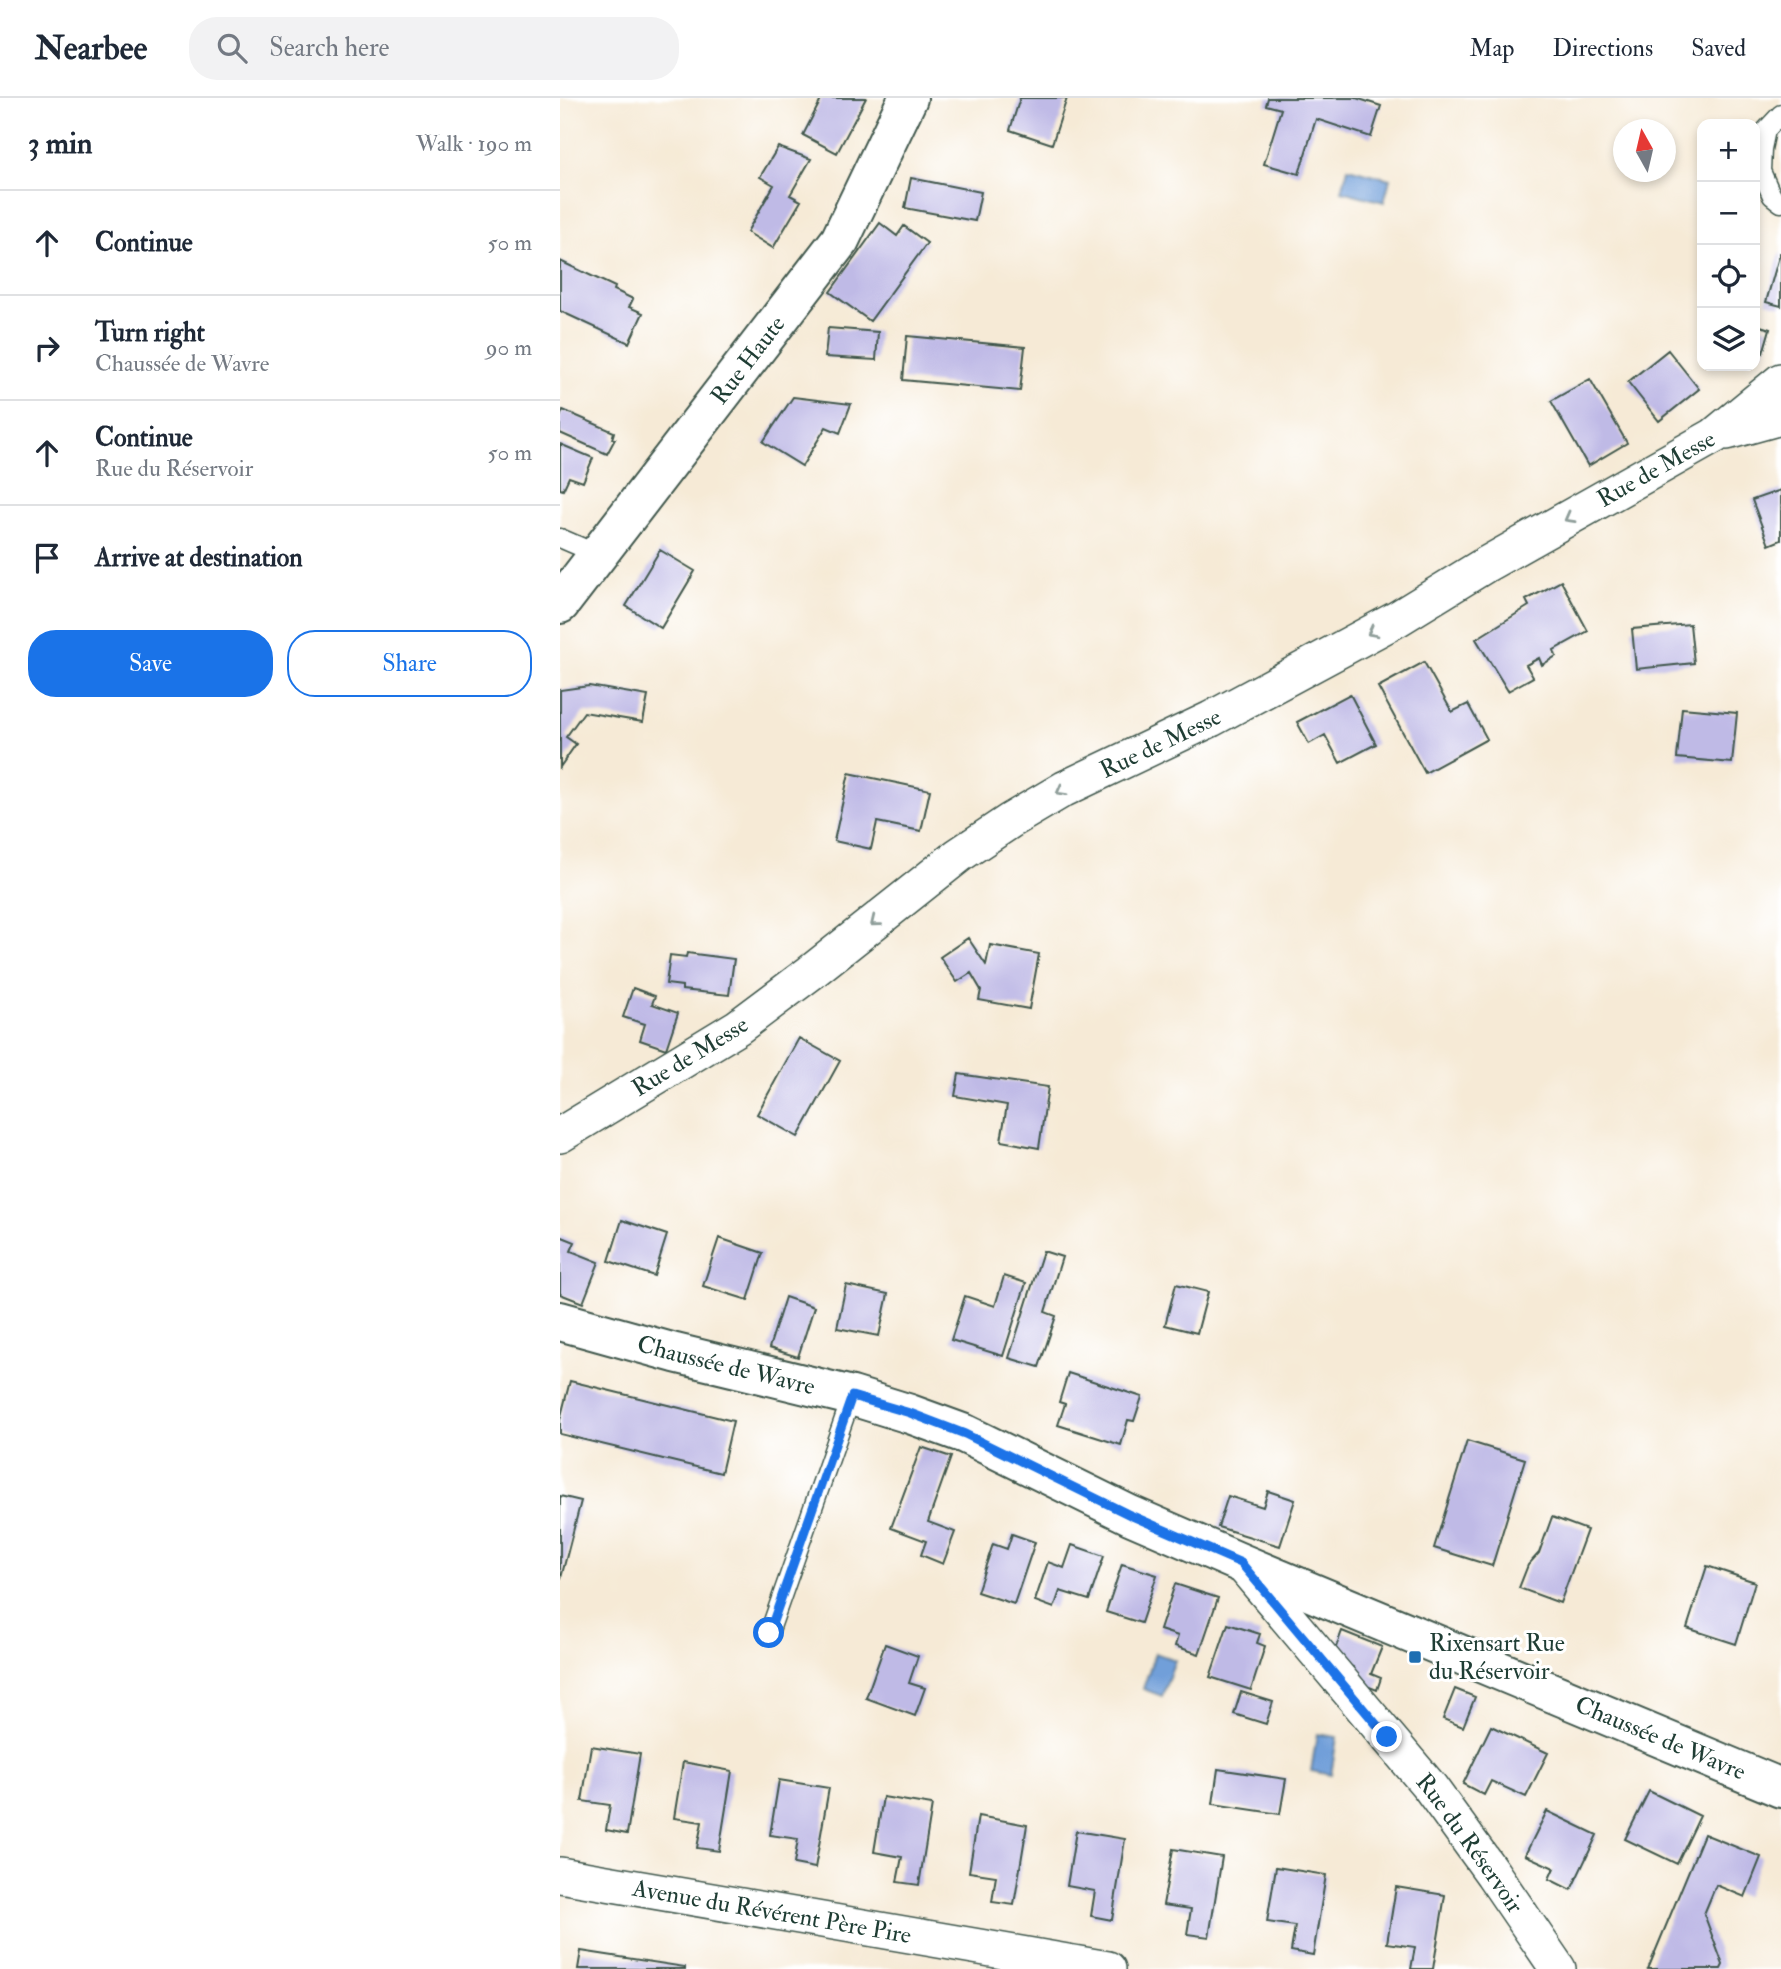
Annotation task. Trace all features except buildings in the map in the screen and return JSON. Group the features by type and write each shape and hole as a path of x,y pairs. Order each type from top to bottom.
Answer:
{"street":[{"name":"Rue Haute","path":"560,604 840,240 908,98"},
{"name":"Rue de Messe","path":"560,1135 738,1027 959,855 1010,821 1064,789 1211,719 1397,619 1485,565 1714,436 1781,381"},
{"path":"1714,436 1781,417"},
{"name":"Chaussée de Wavre","path":"560,1321 675,1353 852,1396 910,1413 965,1434 1130,1515 1781,1788"},
{"name":"Rue du Réservoir","path":"1241,1563 1430,1787 1558,1969"},
{"name":"Avenue du Révérent Père Pire","path":"560,1875 766,1909 976,1958 1108,1969"}],"lane":[{"path":"1781,114 1766,130 1761,171 1772,196 1781,203"},
{"path":"560,538 597,554"},
{"path":"769,1633 852,1396"}],"water":[{"path":"1348,168 1390,179 1384,202 1342,191"},
{"path":"1155,1653 1175,1660 1162,1696 1143,1689"},
{"path":"1317,1734 1337,1737 1331,1775 1311,1771"}],"place":[{"name":"Rixensart Rue du Réservoir","path":"1415,1657"}],"route":[{"path":"769,1633 852,1396 910,1413 965,1434 1130,1515 1241,1563 1387,1737"}]}
